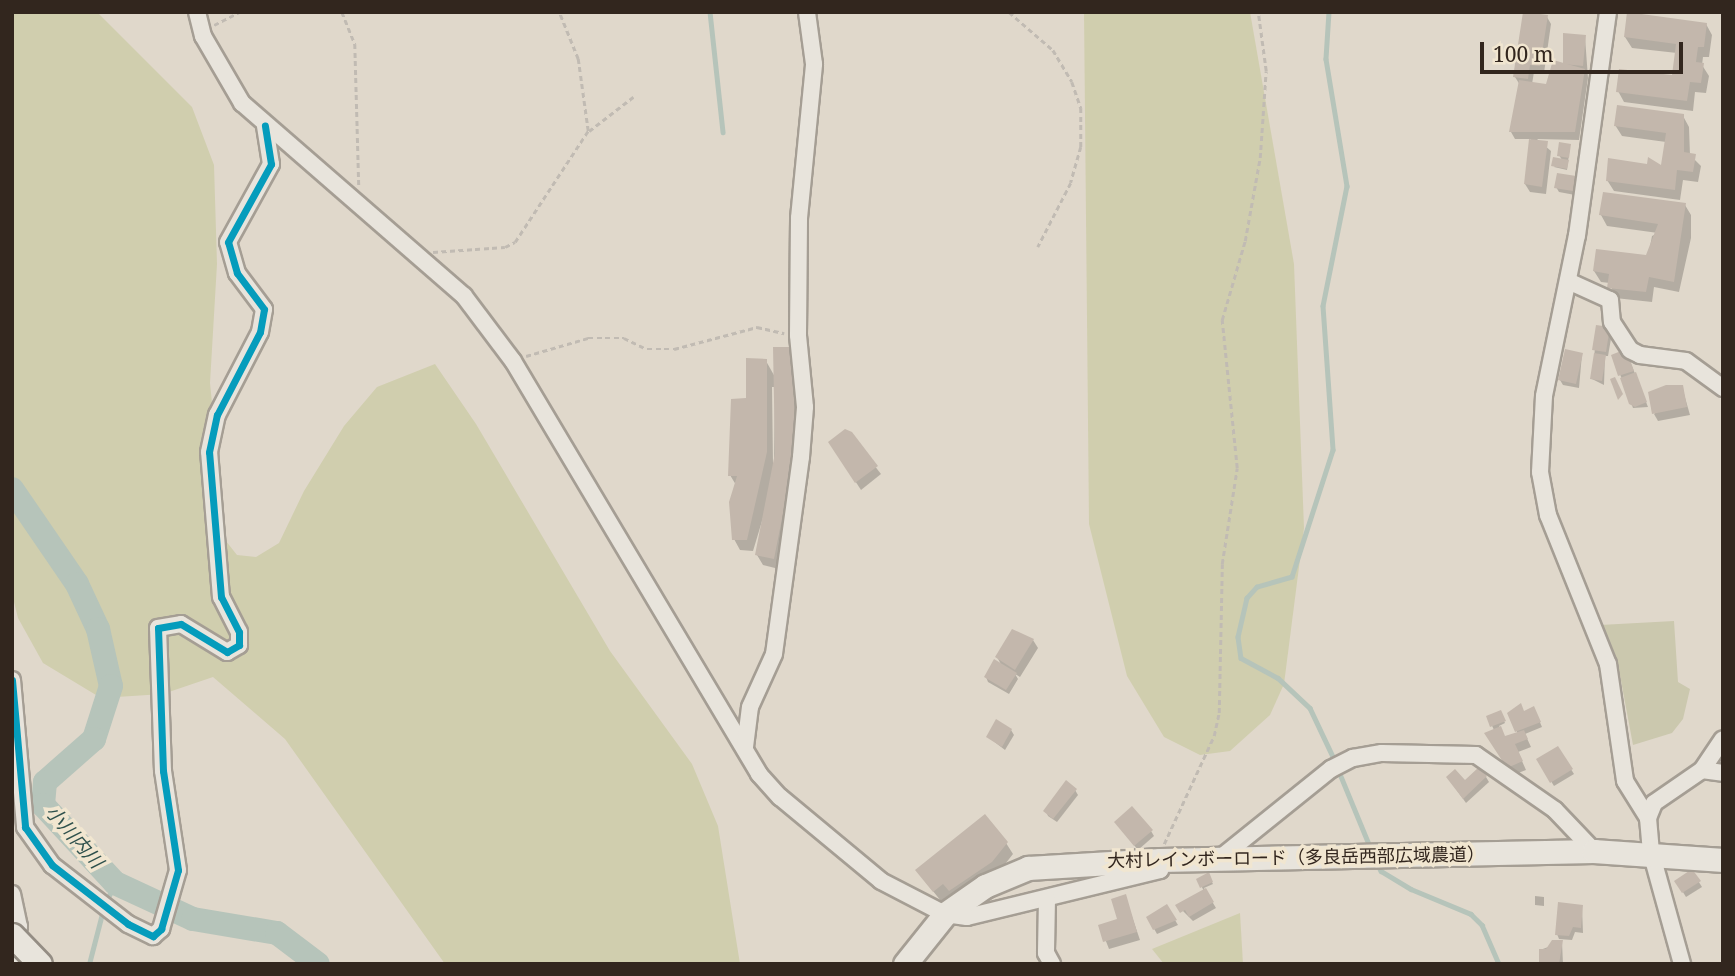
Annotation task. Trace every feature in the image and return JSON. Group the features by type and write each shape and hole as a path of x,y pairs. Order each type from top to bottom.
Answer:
{"street":[{"path":"197,12 202,31 242,103 464,296 513,361 759,774 780,797 881,881 945,914 967,917 1047,899 1160,870 1160,860"},
{"path":"745,747 750,707 775,654 801,457 805,407 798,335 799,218 814,64 807,12"},
{"path":"1608,12 1568,281 1544,396 1540,472 1548,515 1608,664 1625,781 1648,818 1651,852 1682,964"},
{"path":"12,680 25,827 52,866 128,924 144,935 153,936 161,929 178,870 163,771 159,628 181,624 227,652 239,645 239,632 221,597 209,452 217,415 262,320 264,309 237,273 228,242 271,164 265,125"},
{"path":"1568,281 1610,300 1612,322 1630,350 1640,355 1686,361 1723,387"},
{"path":"1648,818 1654,803 1702,770 1723,739"},
{"path":"1219,859 1331,769 1353,758 1382,752 1476,755 1555,810 1594,851"},
{"path":"1702,770 1723,773"},
{"name":"大村レインボーロード（多良岳西部広域農道）","path":"905,964 945,914 985,887 1028,868 1160,860 1594,851 1651,852 1723,860"},
{"path":"12,894 19,926 12,958"},
{"path":"1047,899 1046,953 1052,964"},
{"path":"12,935 40,964"}],"path":[{"path":"202,31 239,12"},
{"path":"342,12 355,44 359,206"},
{"path":"559,12 578,58 589,131"},
{"path":"1009,12 1053,50 1072,82 1081,108 1081,147 1071,183 1038,247"},
{"path":"1160,860 1167,830 1214,736 1219,713 1223,564 1237,468 1222,320 1245,241 1260,158 1266,71 1258,12"},
{"path":"424,260 449,248 505,247 515,242 589,131 633,97"},
{"path":"513,361 589,338 624,338 647,349 674,349 757,327 798,335"}],"shaded area":[{"path":"12,12 97,12 192,107 214,165 217,264 210,383 220,483 218,531 237,555 256,557 279,543 304,491 344,426 377,387 435,364 476,424 610,651 692,764 718,826 740,964 445,964 285,739 213,677 163,694 101,698 43,663 18,618 12,594"},
{"path":"1084,12 1250,12 1294,264 1304,528 1284,684 1270,715 1230,751 1200,755 1164,737 1127,676 1089,524"},
{"path":"1674,621 1678,682 1690,689 1683,719 1672,733 1633,745 1619,670 1600,625"},
{"path":"1240,913 1243,964 1164,964 1152,949"}],"building":[{"path":"1523,12 1548,15 1540,66 1530,65 1528,79 1513,77"},
{"path":"1627,12 1707,23 1704,47 1698,47 1696,62 1704,63 1701,83 1690,82 1687,101 1616,92 1619,69 1672,75 1676,44 1624,37"},
{"path":"1563,33 1586,35 1583,66 1563,64"},
{"path":"1553,60 1585,69 1575,132 1509,132 1519,80 1546,84"},
{"path":"1617,105 1684,114 1684,152 1696,154 1693,172 1677,170 1675,190 1606,181 1608,158 1647,164 1648,157 1661,165 1666,133 1614,126"},
{"path":"1529,139 1548,141 1542,187 1524,184"},
{"path":"1559,142 1571,144 1569,158 1557,156"},
{"path":"1553,157 1569,160 1567,169 1551,166"},
{"path":"1557,173 1576,176 1573,191 1554,188"},
{"path":"1603,192 1686,203 1674,282 1649,277 1646,292 1607,288 1609,274 1593,271 1596,249 1646,255 1658,224 1599,215"},
{"path":"1596,325 1610,327 1606,352 1592,350"},
{"path":"773,347 793,347 795,453 774,559 755,555 775,453"},
{"path":"1565,349 1583,353 1576,384 1558,380"},
{"path":"1626,349 1634,371 1618,376 1611,355"},
{"path":"1594,353 1606,355 1602,381 1590,379"},
{"path":"746,358 767,359 767,452 747,540 732,540 729,502 737,476 728,476 731,399 746,398"},
{"path":"1636,372 1647,402 1635,407 1629,404 1620,378"},
{"path":"1615,377 1623,394 1618,400 1610,379"},
{"path":"1666,385 1683,385 1687,407 1652,414 1648,392"},
{"path":"845,429 852,432 878,466 855,483 828,442"},
{"path":"1012,629 1034,639 1015,670 995,657"},
{"path":"994,659 1017,673 1006,690 984,677"},
{"path":"1521,703 1524,711 1534,706 1541,722 1515,732 1507,713"},
{"path":"1501,710 1506,721 1490,727 1486,716"},
{"path":"996,719 1012,729 1002,747 986,737"},
{"path":"1501,726 1505,736 1524,730 1528,739 1515,744 1523,761 1507,768 1484,733"},
{"path":"1558,746 1573,769 1550,783 1536,759"},
{"path":"1479,767 1487,776 1463,799 1446,777 1455,769 1465,780"},
{"path":"1066,780 1077,789 1053,819 1043,811"},
{"path":"1132,806 1153,830 1134,846 1114,822"},
{"path":"985,814 1008,842 992,862 949,891 943,884 933,892 915,870"},
{"path":"1692,869 1701,881 1682,893 1674,881"},
{"path":"1209,872 1213,882 1200,888 1196,879"},
{"path":"1206,888 1214,902 1189,917 1185,910 1180,913 1175,905"},
{"path":"1126,894 1137,932 1103,942 1098,925 1117,919 1111,899"},
{"path":"1558,902 1583,905 1581,928 1573,927 1569,936 1555,935"},
{"path":"1167,904 1177,920 1153,930 1146,917"},
{"path":"1552,940 1563,940 1559,964 1539,964 1539,949 1546,949"}],"waterway":[{"path":"710,12 723,132"},
{"path":"1329,12 1326,59 1347,186 1323,306 1333,450 1292,577 1257,587 1247,598 1238,637 1241,658 1278,678 1310,708 1335,761"},
{"name":"小川内川","path":"12,489 77,584 98,629 111,686 94,739 45,782 43,805 115,883 193,919 277,933 318,964"},
{"path":"1338,769 1371,849"},
{"path":"1377,863 1381,871 1411,889 1471,914 1482,925 1499,964"},
{"path":"106,902 115,883"},
{"path":"89,964 103,910"}],"transit line":[{"path":"12,680 25,827 52,865 128,924 153,936 161,929 178,870 163,771 158,628 181,624 227,652 239,645 239,632 221,597 209,452 217,415 260,332 264,309 237,273 228,242 271,164 265,125"}]}
